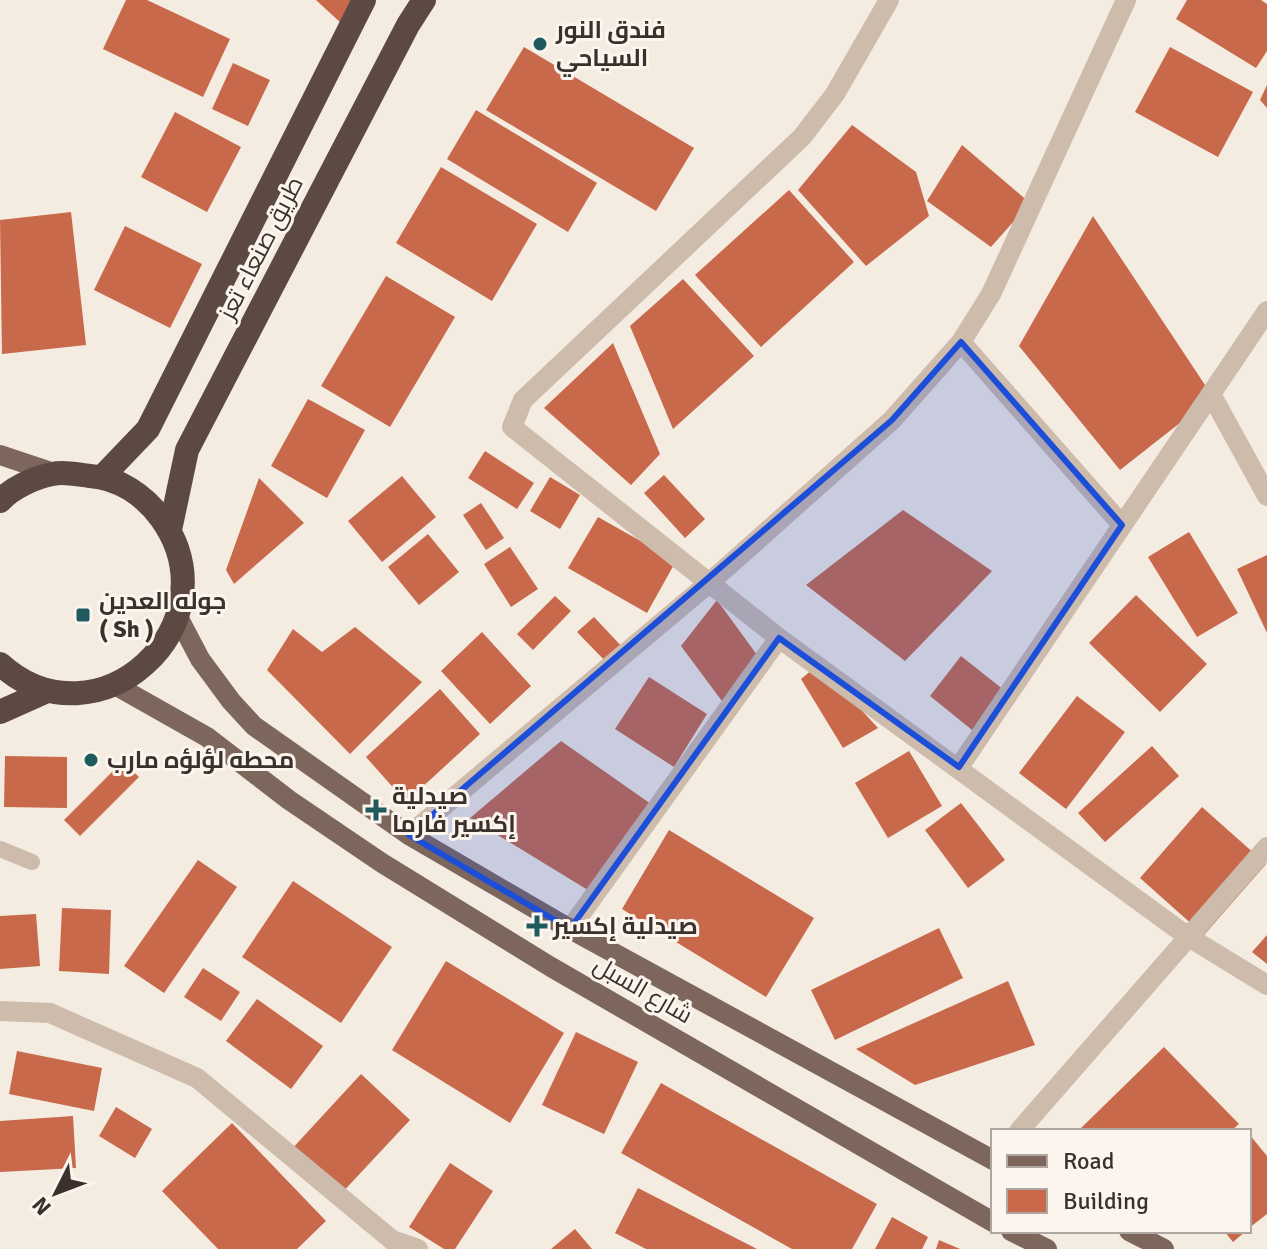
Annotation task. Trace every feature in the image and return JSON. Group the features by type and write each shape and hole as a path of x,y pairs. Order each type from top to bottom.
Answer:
{"highway":[{"name":"طريق صنعاء تعز","path":"103,476 148,429 364,0"},
{"name":"طريق صنعاء تعز","path":"170,530 187,450 408,25 424,0"},
{"path":"0,501 9,491 54,473 103,476 129,488 152,506 170,530 180,558 183,588 178,617 164,646 142,669 115,685 82,693 47,691 15,677 0,664"},
{"path":"0,712 47,691"}],"main road":[{"path":"0,455 54,473"},
{"name":"شارع السبل","path":"178,617 200,659 254,726 409,835 570,929 991,1159"},
{"name":"شارع السبل","path":"115,685 207,737 289,800 382,863 551,967 991,1221"},
{"path":"1015,1233 1047,1249"},
{"path":"1133,1233 1164,1249"}],"street":[{"path":"889,0 835,94 802,137 523,400 512,427 779,638 1187,936 1267,985"},
{"path":"409,835 709,583 892,420 961,342 991,294 1126,0"},
{"path":"959,767 1267,311"},
{"path":"961,342 1122,525"},
{"path":"1211,394 1267,496"},
{"path":"570,929 779,638"},
{"path":"1021,1129 1267,847"},
{"path":"0,1011 50,1013 197,1078 394,1244 418,1249"}],"lane":[{"path":"0,849 32,862"}],"highlighted area":[{"path":"961,342 1122,525 959,767 779,638 570,929 409,835 892,420"}],"building":[{"path":"126,0 147,0 230,39 203,97 103,49"},
{"path":"316,0 364,0 342,24"},
{"path":"1187,0 1261,0 1267,4 1267,51 1256,68 1176,19"},
{"path":"524,47 694,148 656,211 486,110"},
{"path":"1170,47 1253,92 1218,157 1135,112"},
{"path":"233,63 270,80 248,126 212,109"},
{"path":"1267,85 1267,108 1260,100"},
{"path":"476,110 597,183 568,232 447,159"},
{"path":"175,112 241,147 207,212 141,177"},
{"path":"852,125 916,172 929,216 866,266 798,190"},
{"path":"962,145 1030,203 991,247 927,201"},
{"path":"441,167 537,224 492,301 396,243"},
{"path":"789,190 854,262 761,347 695,275"},
{"path":"71,212 86,345 2,354 0,220"},
{"path":"1093,216 1213,397 1120,470 1019,346"},
{"path":"125,226 202,264 170,328 94,290"},
{"path":"386,276 455,317 390,427 321,386"},
{"path":"683,279 754,356 673,429 630,326"},
{"path":"613,343 660,454 631,485 544,408"},
{"path":"308,399 365,430 327,498 271,466"},
{"path":"485,451 534,483 517,509 468,478"},
{"path":"664,475 705,519 685,538 644,493"},
{"path":"402,476 436,517 382,562 348,521"},
{"path":"550,477 580,495 560,529 530,511"},
{"path":"259,478 304,523 234,584 226,570"},
{"path":"481,503 504,538 486,550 463,515"},
{"path":"903,510 992,571 905,661 806,585"},
{"path":"598,517 676,561 647,613 568,568"},
{"path":"1189,532 1238,613 1197,637 1148,557"},
{"path":"428,534 459,572 419,605 388,567"},
{"path":"510,547 538,589 511,607 484,564"},
{"path":"1267,555 1267,633 1237,569"},
{"path":"1136,595 1207,664 1160,712 1089,643"},
{"path":"555,596 571,611 533,650 517,634"},
{"path":"717,600 768,670 733,716 681,646"},
{"path":"594,617 626,651 610,666 577,632"},
{"path":"355,627 422,682 350,754 267,670 293,629 322,652"},
{"path":"482,632 531,686 490,724 441,671"},
{"path":"961,656 1014,698 982,738 930,696"},
{"path":"819,664 878,728 843,748 801,679"},
{"path":"649,677 707,714 674,767 615,729"},
{"path":"440,689 480,734 406,802 366,757"},
{"path":"1077,696 1125,732 1066,809 1019,773"},
{"path":"561,741 651,804 596,895 470,818"},
{"path":"1152,746 1179,776 1105,842 1078,813"},
{"path":"909,751 942,806 888,838 855,783"},
{"path":"5,756 67,757 67,808 4,807"},
{"path":"123,761 139,777 80,836 64,820"},
{"path":"961,803 1005,860 968,888 925,830"},
{"path":"1202,807 1266,864 1204,935 1140,878"},
{"path":"669,830 814,918 766,997 622,909"},
{"path":"198,860 237,887 164,993 124,966"},
{"path":"293,881 392,947 341,1023 242,957"},
{"path":"62,908 111,910 109,974 59,971"},
{"path":"36,914 40,966 0,969 0,916"},
{"path":"939,928 963,978 835,1040 811,990"},
{"path":"1267,935 1267,964 1252,952"},
{"path":"446,961 564,1033 510,1123 392,1050"},
{"path":"203,968 240,992 221,1021 184,997"},
{"path":"1008,981 1035,1045 915,1085 856,1049"},
{"path":"257,999 323,1046 291,1089 226,1041"},
{"path":"576,1032 638,1062 604,1134 542,1105"},
{"path":"1164,1047 1239,1124 1233,1129 1080,1129"},
{"path":"17,1051 102,1068 94,1111 9,1094"},
{"path":"361,1074 410,1120 339,1196 290,1151"},
{"path":"661,1083 877,1204 852,1249 792,1249 621,1153"},
{"path":"116,1107 152,1129 135,1158 99,1136"},
{"path":"73,1116 76,1168 0,1172 0,1121"},
{"path":"232,1123 326,1221 297,1249 218,1249 162,1191"},
{"path":"1251,1136 1267,1156 1267,1214 1251,1226"},
{"path":"450,1163 493,1191 455,1249 444,1249 409,1227"},
{"path":"638,1188 757,1249 646,1249 615,1233"},
{"path":"892,1217 928,1237 922,1249 875,1249"},
{"path":"575,1229 592,1249 551,1249"},
{"path":"1226,1233 1244,1233 1233,1242"},
{"path":"939,1240 960,1249 936,1249"}],"place":[{"name":"فندق النور السياحي","path":"540,44"},
{"name":"جوله العدين ( Sh )","path":"83,615"},
{"name":"محطه لؤلؤه مارب","path":"91,760"},
{"name":"صيدلية إكسير فارما","path":"376,810"},
{"name":"صيدلية إكسير","path":"537,926"}]}
